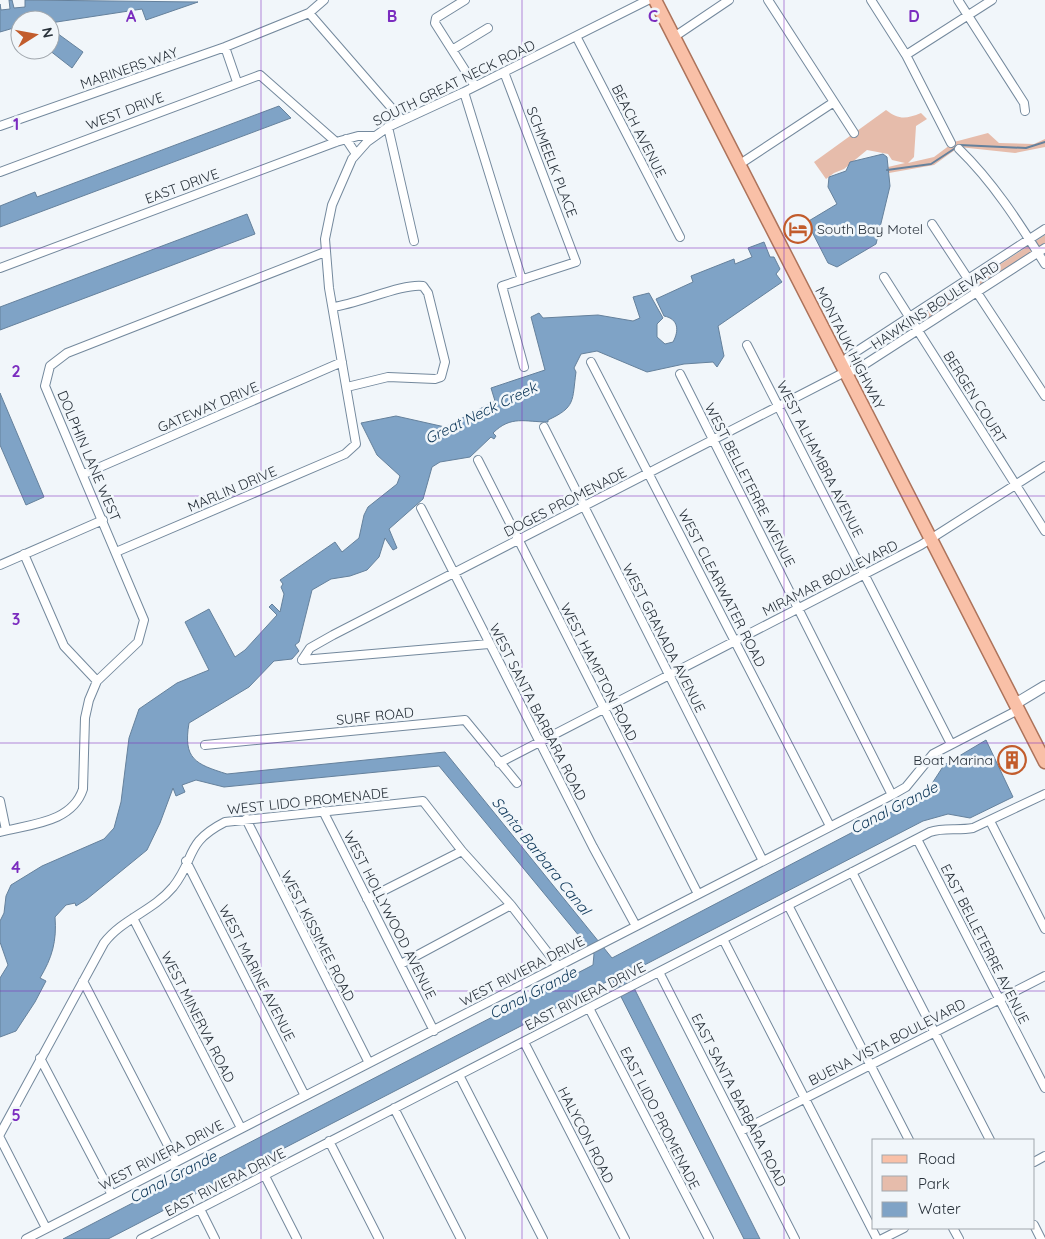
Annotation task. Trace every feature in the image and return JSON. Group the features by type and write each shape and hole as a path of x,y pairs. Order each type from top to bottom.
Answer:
{"main road":[{"name":"MONTAUK HIGHWAY","path":"655,0 1045,762"}],"street":[{"name":"MARINERS WAY","path":"0,126 225,47 309,12 324,0"},
{"path":"465,0 436,18 435,24 475,86"},
{"name":"SOUTH GREAT NECK ROAD","path":"356,444 333,307 325,252 325,239 332,205 356,154 374,136 388,126 464,92 648,0"},
{"path":"674,37 729,0"},
{"path":"768,0 854,133"},
{"path":"871,0 906,55 951,143"},
{"path":"958,0 1024,103 1025,111"},
{"path":"906,55 992,0"},
{"path":"309,12 402,120"},
{"path":"452,50 488,28"},
{"name":"BEACH AVENUE","path":"576,36 680,237"},
{"path":"225,47 237,82"},
{"name":"SCHMEELK PLACE","path":"504,72 576,262 522,280"},
{"name":"WEST DRIVE","path":"0,172 260,75 336,142"},
{"path":"464,92 522,280 502,286 524,367"},
{"path":"740,164 834,102"},
{"path":"388,126 414,241"},
{"name":"EAST DRIVE","path":"0,268 336,142 374,136"},
{"path":"346,139 356,154"},
{"path":"959,149 983,173 1042,251 1045,264"},
{"path":"932,224 1045,396"},
{"name":"HAWKINS BOULEVARD","path":"1042,251 856,370 844,372 848,357 1045,229"},
{"name":"DOLPHIN LANE WEST","path":"97,681 130,651 142,632 144,620 84,474 45,386 50,366 58,358 325,252"},
{"name":"BERGEN COURT","path":"884,277 1045,531"},
{"path":"333,307 361,302 407,287 423,286 431,302 445,362 441,378 388,377 346,387"},
{"name":"WEST ALHAMBRA AVENUE","path":"748,345 951,744"},
{"name":"GATEWAY DRIVE","path":"84,474 342,362"},
{"name":"WEST CLEARWATER ROAD","path":"591,362 830,826"},
{"name":"DOGES PROMENADE","path":"489,644 324,660 302,660 310,648 333,635 844,372"},
{"name":"WEST BELLETERRE AVENUE","path":"680,374 892,795"},
{"name":"WEST GRANADA AVENUE","path":"544,426 583,508 762,861"},
{"name":"MARLIN DRIVE","path":"116,552 345,454 356,444"},
{"name":"WEST HAMPTON ROAD","path":"478,460 698,894"},
{"name":"MIRAMAR BOULEVARD","path":"499,763 932,539 1045,466"},
{"name":"WEST SANTA BARBARA ROAD","path":"421,508 489,644 636,926"},
{"path":"1,560 24,554 103,520"},
{"path":"0,801 3,831 38,823 66,813 80,798 83,789 86,718 89,700 97,681 64,646 24,554"},
{"path":"1017,707 1045,686"},
{"name":"WEST RIVIERA DRIVE","path":"26,1239 892,795 906,787 933,754 1017,707"},
{"name":"SURF ROAD","path":"205,745 464,720 517,783"},
{"name":"EAST RIVIERA DRIVE","path":"141,1239 917,839 941,829 963,830 990,822 1045,794"},
{"name":"WEST LIDO PROMENADE","path":"0,1134 97,953 112,933 151,906 172,887 201,836 225,822 424,801 462,851 511,905 558,966"},
{"name":"WEST HOLLYWOOD AVENUE","path":"324,812 434,1030"},
{"name":"WEST KISSIMEE ROAD","path":"246,819 368,1064"},
{"path":"990,822 1045,929"},
{"name":"EAST BELLETERRE AVENUE","path":"917,839 1045,1088"},
{"path":"367,899 462,851"},
{"name":"WEST MARINE AVENUE","path":"186,862 305,1096"},
{"path":"852,872 989,1139"},
{"path":"401,964 511,905"},
{"path":"788,905 908,1139"},
{"name":"WEST MINERVA ROAD","path":"133,918 241,1128"},
{"path":"723,939 877,1239"},
{"name":"EAST SANTA BARBARA ROAD","path":"659,972 795,1239"},
{"name":"BUENA VISTA BOULEVARD","path":"741,1131 1045,976"},
{"path":"83,981 176,1162"},
{"name":"EAST LIDO PROMENADE","path":"590,1008 709,1239"},
{"name":"HALYCON ROAD","path":"524,1042 625,1239"},
{"path":"40,1058 112,1194"},
{"path":"459,1075 543,1239"},
{"path":"394,1108 461,1239"},
{"path":"0,1138 46,1228"},
{"path":"329,1142 379,1239"},
{"path":"265,1176 297,1239"},
{"path":"200,1209 215,1239"},
{"path":"1035,1227 1041,1239"},
{"path":"882,1239 902,1229"}],"green space":[{"path":"886,110 895,116 903,118 921,113 927,119 916,126 914,157 908,163 934,157 954,142 988,133 999,143 1034,144 1045,139 1045,147 1015,153 959,147 934,165 889,173 888,167 905,163 892,160 888,154 867,150 844,169 826,179 814,162"},
{"path":"1045,235 1045,243 921,324 918,318"}],"water":[{"path":"9,0 12,0 14,8 25,7 25,0 198,2 146,20 142,9 60,21 60,10 10,10 10,29 0,32 0,4 1,10 10,9"},
{"path":"60,35 83,52 72,68 60,59"},
{"path":"279,106 291,118 0,227 0,206 35,192 37,197"},
{"path":"883,154 887,157 890,186 876,244 837,267 828,263 807,222 837,204 828,187 829,177 846,171 850,162"},
{"path":"247,214 255,234 0,330 0,307"},
{"path":"764,242 770,257 774,257 780,269 776,274 782,282 718,326 724,356 717,367 713,362 684,364 647,372 597,351 581,354 574,368 576,372 573,397 564,411 548,420 548,422 519,421 506,424 493,433 496,436 494,439 491,437 470,457 440,462 432,467 423,499 389,529 397,548 393,550 385,538 379,557 367,570 350,576 331,579 312,590 299,642 295,645 299,651 292,659 274,661 249,687 189,723 188,735 190,752 199,763 227,774 445,752 612,958 918,798 933,782 944,765 986,740 1013,797 970,818 948,814 923,821 627,974 760,1239 744,1239 612,979 108,1239 63,1239 593,965 594,954 439,766 224,787 196,780 182,785 185,792 176,796 173,788 160,823 147,850 87,899 76,906 75,903 66,905 55,917 53,949 40,978 46,981 16,1031 0,1037 0,978 8,965 0,942 0,921 4,913 6,896 11,885 42,866 104,839 114,828 121,802 129,738 139,709 177,683 209,670 185,622 209,609 235,657 245,650 277,615 269,607 272,604 280,612 284,594 281,587 283,584 280,580 335,542 342,552 359,538 364,515 368,507 397,484 400,476 377,455 361,423 396,416 445,427 495,401 491,388 545,370 531,317 539,313 543,318 598,315 633,321 640,318 633,297 649,293 663,318 657,324 657,337 665,344 673,342 677,330 675,323 664,316 656,299 693,282 691,276 734,259 735,264 752,257 748,248"},
{"path":"0,393 44,497 26,505 0,445"}],"waterway":[{"name":"Great Neck Creek","path":"887,170 931,164 960,145 1026,148 1045,142"}],"place":[{"name":"South Bay Motel","path":"798,229"},
{"name":"Boat Marina","path":"1012,760"}],"water label":[{"name":"Canal Grande","path":"894,808"},
{"name":"Santa Barbara Canal","path":"541,856"},
{"name":"Canal Grande","path":"533,993"},
{"name":"Canal Grande","path":"173,1177"}]}
